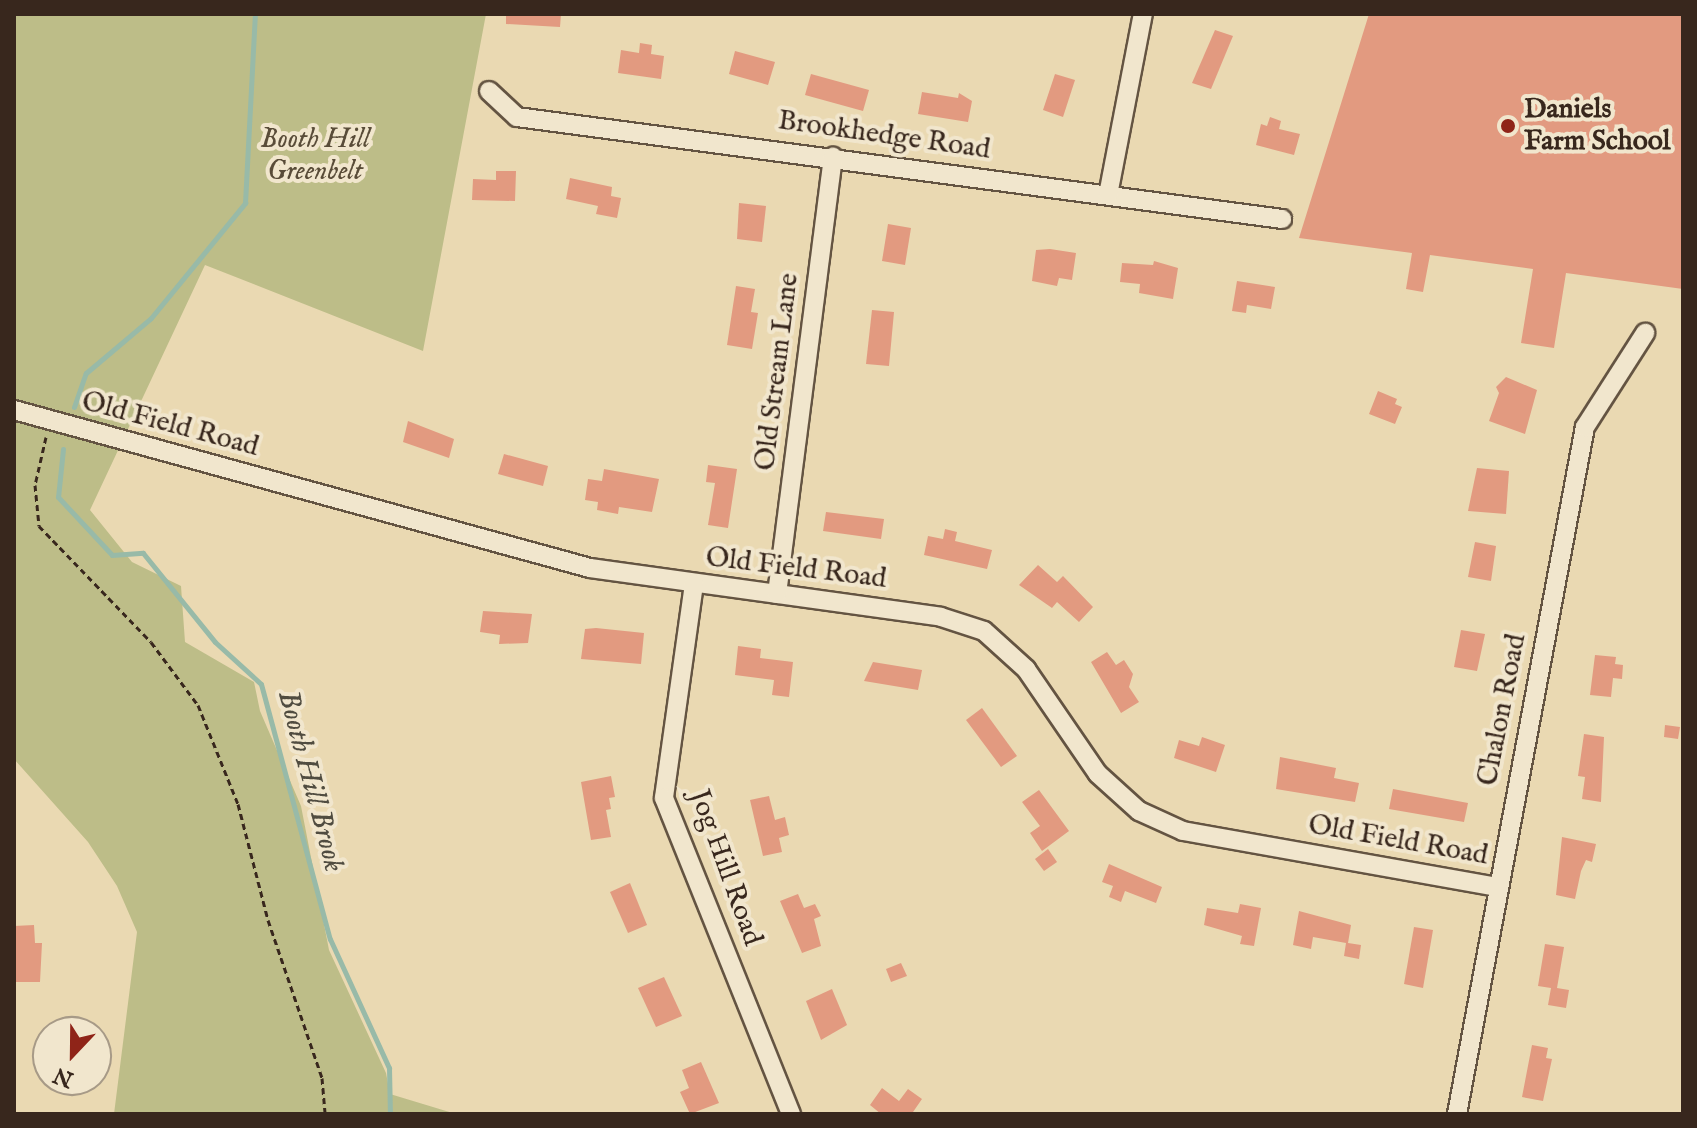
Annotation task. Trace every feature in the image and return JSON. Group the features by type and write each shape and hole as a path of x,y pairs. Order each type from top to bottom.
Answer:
{"street":[{"path":"1108,195 1143,14"},
{"name":"Brookhedge Road","path":"489,91 517,117 1282,219"},
{"name":"Old Stream Lane","path":"777,594 833,157"},
{"name":"Chalon Road","path":"1457,1114 1585,427 1645,333"},
{"name":"Old Field Road","path":"14,410 590,568 941,617 984,631 1026,669 1098,774 1139,811 1183,831 1498,887"},
{"name":"Jog Hill Road","path":"694,584 664,798 791,1114"}],"path":[{"path":"50,421 35,485 39,526 151,642 198,705 238,804 268,920 322,1078 325,1114"}],"green space":[{"name":"Booth Hill Greenbelt","path":"14,14 486,14 423,351 205,265 90,510 132,562 181,586 185,642 254,682 260,711 301,806 329,950 386,1073 390,1094 456,1114 114,1114 137,932 117,886 88,842 14,759"}],"building":[{"path":"506,14 561,14 560,27 506,24"},
{"name":"Daniels Farm School","path":"1369,14 1683,14 1683,289 1566,273 1554,348 1521,343 1533,269 1430,255 1423,292 1406,289 1412,253 1299,238"},
{"path":"1215,30 1233,36 1211,89 1192,83"},
{"path":"640,43 652,45 651,54 664,56 661,79 618,73 621,50 639,53"},
{"path":"735,51 775,62 768,85 729,74"},
{"path":"811,74 869,90 863,111 805,95"},
{"path":"1055,74 1075,80 1063,117 1043,110"},
{"path":"922,92 958,98 959,93 972,101 968,122 918,114"},
{"path":"1270,117 1281,121 1279,129 1300,134 1294,155 1256,145 1261,124 1267,126"},
{"path":"496,171 516,171 515,201 472,200 473,179 496,180"},
{"path":"570,178 612,187 611,196 621,198 617,218 596,214 598,206 566,199"},
{"path":"739,203 766,206 762,242 737,239"},
{"path":"888,224 911,228 905,265 882,261"},
{"path":"1036,250 1076,253 1072,280 1059,278 1057,286 1032,281"},
{"path":"1154,261 1178,268 1173,299 1139,293 1140,284 1120,282 1122,263 1153,265"},
{"path":"1237,281 1275,287 1271,309 1247,305 1246,313 1232,311"},
{"path":"736,286 755,289 751,312 758,313 752,349 727,345"},
{"path":"872,310 894,312 889,366 866,364"},
{"path":"1506,377 1537,390 1525,434 1489,421 1499,393 1496,387"},
{"path":"1378,391 1397,399 1395,404 1402,407 1395,424 1369,414"},
{"path":"408,421 454,439 449,458 403,442"},
{"path":"504,454 548,466 543,486 498,474"},
{"path":"708,465 737,469 728,528 708,525 715,483 706,482"},
{"path":"1477,468 1509,471 1506,514 1468,511"},
{"path":"604,469 659,479 652,512 619,507 618,514 597,510 598,502 585,500 588,479 602,481"},
{"path":"826,512 884,519 881,539 823,531"},
{"path":"945,529 957,532 955,541 992,550 987,569 924,555 928,536 943,539"},
{"path":"1475,542 1496,546 1491,581 1468,577"},
{"path":"1038,565 1057,582 1063,576 1093,607 1079,622 1057,602 1052,608 1019,585"},
{"path":"483,611 532,614 528,643 499,644 500,635 480,632"},
{"path":"585,629 644,633 641,664 581,659"},
{"path":"1461,630 1485,634 1477,671 1454,667"},
{"path":"738,646 761,649 760,658 793,662 789,697 772,695 774,680 735,675"},
{"path":"1107,652 1116,665 1124,660 1133,674 1129,687 1139,702 1121,713 1091,662"},
{"path":"1595,655 1616,657 1615,664 1623,665 1622,679 1613,678 1611,697 1590,695"},
{"path":"873,662 922,670 918,690 864,681"},
{"path":"982,708 1017,756 1001,767 966,720"},
{"path":"1665,725 1680,727 1678,739 1664,737"},
{"path":"1584,734 1604,737 1601,802 1582,799 1585,777 1578,776"},
{"path":"1202,737 1225,745 1216,772 1174,758 1179,740 1199,746"},
{"path":"1280,757 1336,768 1334,778 1359,783 1355,802 1276,789"},
{"path":"611,776 615,797 609,798 611,809 606,810 611,837 591,840 581,782"},
{"path":"1393,789 1468,803 1464,822 1389,809"},
{"path":"1039,790 1069,831 1042,851 1030,833 1040,826 1022,802"},
{"path":"769,796 775,820 785,817 789,835 779,838 782,852 763,856 750,800"},
{"path":"1562,837 1596,844 1592,862 1586,860 1581,871 1575,899 1556,895"},
{"path":"1048,849 1057,862 1044,871 1035,859"},
{"path":"1109,864 1162,887 1156,903 1125,891 1121,902 1109,897 1113,886 1102,882"},
{"path":"630,883 647,925 628,933 610,892"},
{"path":"798,894 804,908 815,904 821,916 814,919 821,946 802,953 780,901"},
{"path":"1240,904 1261,908 1254,946 1240,944 1242,936 1204,925 1207,908 1238,913"},
{"path":"1299,911 1351,925 1348,943 1361,945 1359,959 1344,956 1346,943 1313,937 1311,949 1293,945"},
{"path":"34,925 35,943 42,943 40,982 14,982 14,926"},
{"path":"1414,927 1433,930 1423,988 1404,984"},
{"path":"1545,944 1564,947 1557,988 1569,990 1566,1008 1548,1005 1551,988 1538,986"},
{"path":"901,963 907,976 891,982 886,969"},
{"path":"664,977 682,1016 656,1027 638,988"},
{"path":"832,989 847,1025 821,1040 806,1001"},
{"path":"1532,1045 1548,1048 1546,1058 1552,1059 1543,1101 1522,1097"},
{"path":"701,1062 719,1103 690,1114 680,1092 689,1088 682,1070"},
{"path":"882,1088 899,1101 908,1089 922,1099 913,1112 916,1114 881,1114 870,1105"}],"waterway":[{"name":"Booth Hill Brook","path":"74,407 86,373 151,318 245,203 255,14"},
{"name":"Booth Hill Brook","path":"63,449 58,497 112,555 143,553 215,642 261,684 330,939 389,1068 390,1114"}],"place":[{"name":"Daniels Farm School","path":"1508,126"}]}
